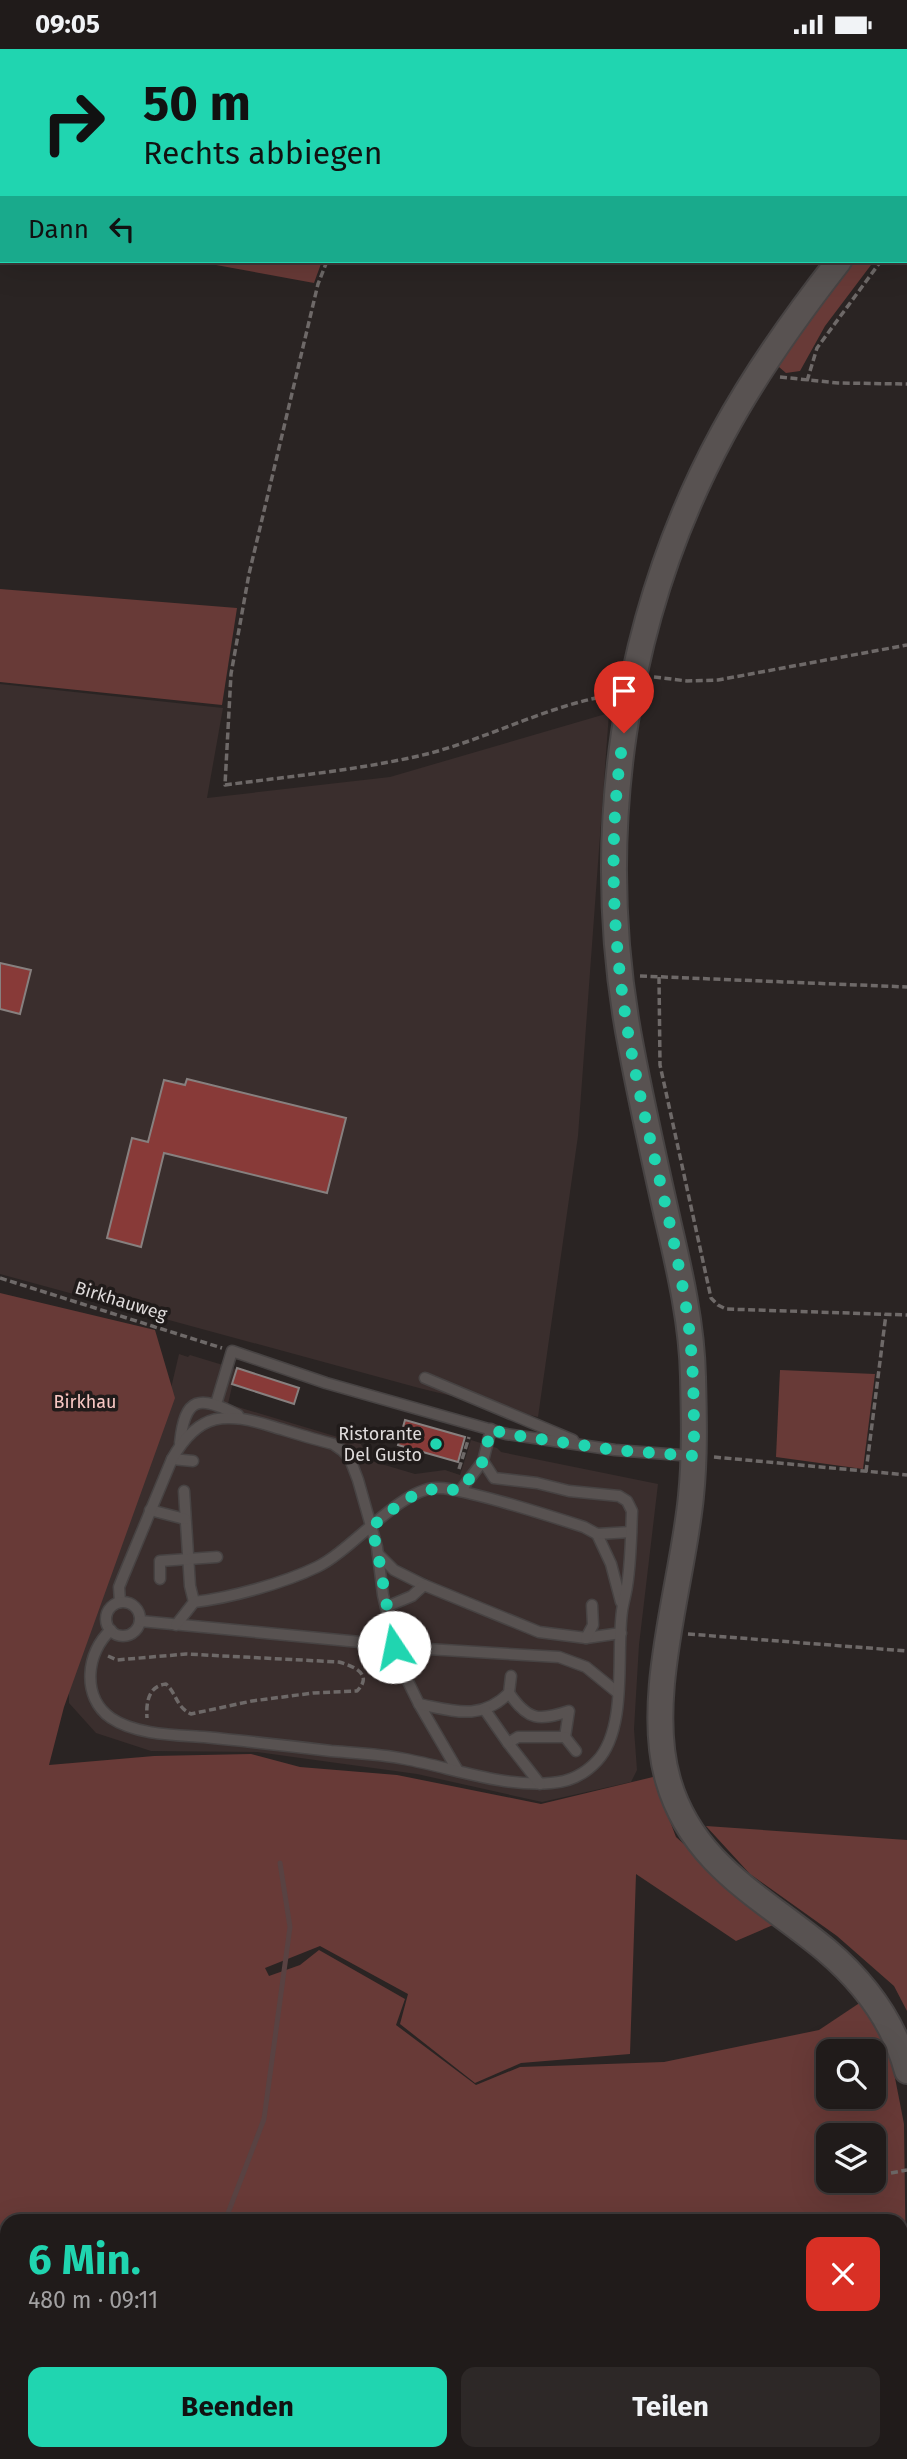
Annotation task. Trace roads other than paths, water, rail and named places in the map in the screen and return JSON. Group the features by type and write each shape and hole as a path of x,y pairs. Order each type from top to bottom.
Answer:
{"street":[{"path":"838,263 779,342 722,435 667,560 633,684 621,753 614,856 618,954 630,1044 687,1313 693,1368 694,1456 689,1510 663,1680 661,1733 667,1779 683,1819 712,1860 752,1895 827,1950 859,1981 884,2014 896,2037 907,2071"}],"lane":[{"path":"216,1404 232,1351 326,1383 491,1429 586,1446 694,1456"},
{"path":"425,1378 586,1446"},
{"path":"180,1445 182,1422 191,1407 206,1402 245,1418 333,1444 350,1459 378,1553 398,1663 458,1771"},
{"path":"121,1602 119,1587 122,1577 180,1445 203,1423 216,1417 245,1418"},
{"path":"277,1440 280,1429"},
{"path":"460,1491 483,1461 491,1429"},
{"path":"172,1459 194,1461"},
{"path":"111,1630 97,1647 91,1663 90,1680 99,1705 110,1717 147,1730 402,1758 504,1781 540,1784 570,1781 598,1759 611,1735 618,1693 622,1612 628,1584 632,1511 627,1501 619,1496 569,1491 537,1482 494,1478 483,1461"},
{"path":"176,1625 194,1602 212,1600 282,1581 318,1567 371,1527 405,1507 420,1492 432,1488 460,1491 501,1501 584,1527 597,1534 631,1532"},
{"path":"184,1491 190,1586 194,1602"},
{"path":"150,1510 185,1519"},
{"path":"597,1534 611,1564 622,1612"},
{"path":"378,1553 394,1570 424,1585 538,1632 586,1638 621,1633"},
{"path":"160,1579 160,1561 217,1557"},
{"path":"386,1607 412,1596 424,1585"},
{"path":"121,1602 137,1609 140,1621 138,1627 128,1635 122,1635 107,1625 107,1613 115,1604 121,1602"},
{"path":"586,1638 593,1625 592,1605"},
{"path":"140,1621 394,1647 559,1657 586,1667 618,1693"},
{"path":"419,1704 456,1711 485,1710 498,1704 509,1693 511,1676"},
{"path":"509,1693 517,1705 534,1718 569,1711 581,1704"},
{"path":"485,1710 540,1784"},
{"path":"569,1711 565,1737 576,1751"},
{"path":"508,1743 518,1737 565,1737"}],"waterway":[{"path":"228,2214 264,2119 290,1927 280,1863"}],"place":[{"name":"Ristorante Del Gusto","path":"436,1444"}],"park label":[{"name":"Birkhau","path":"85,1402"}]}
